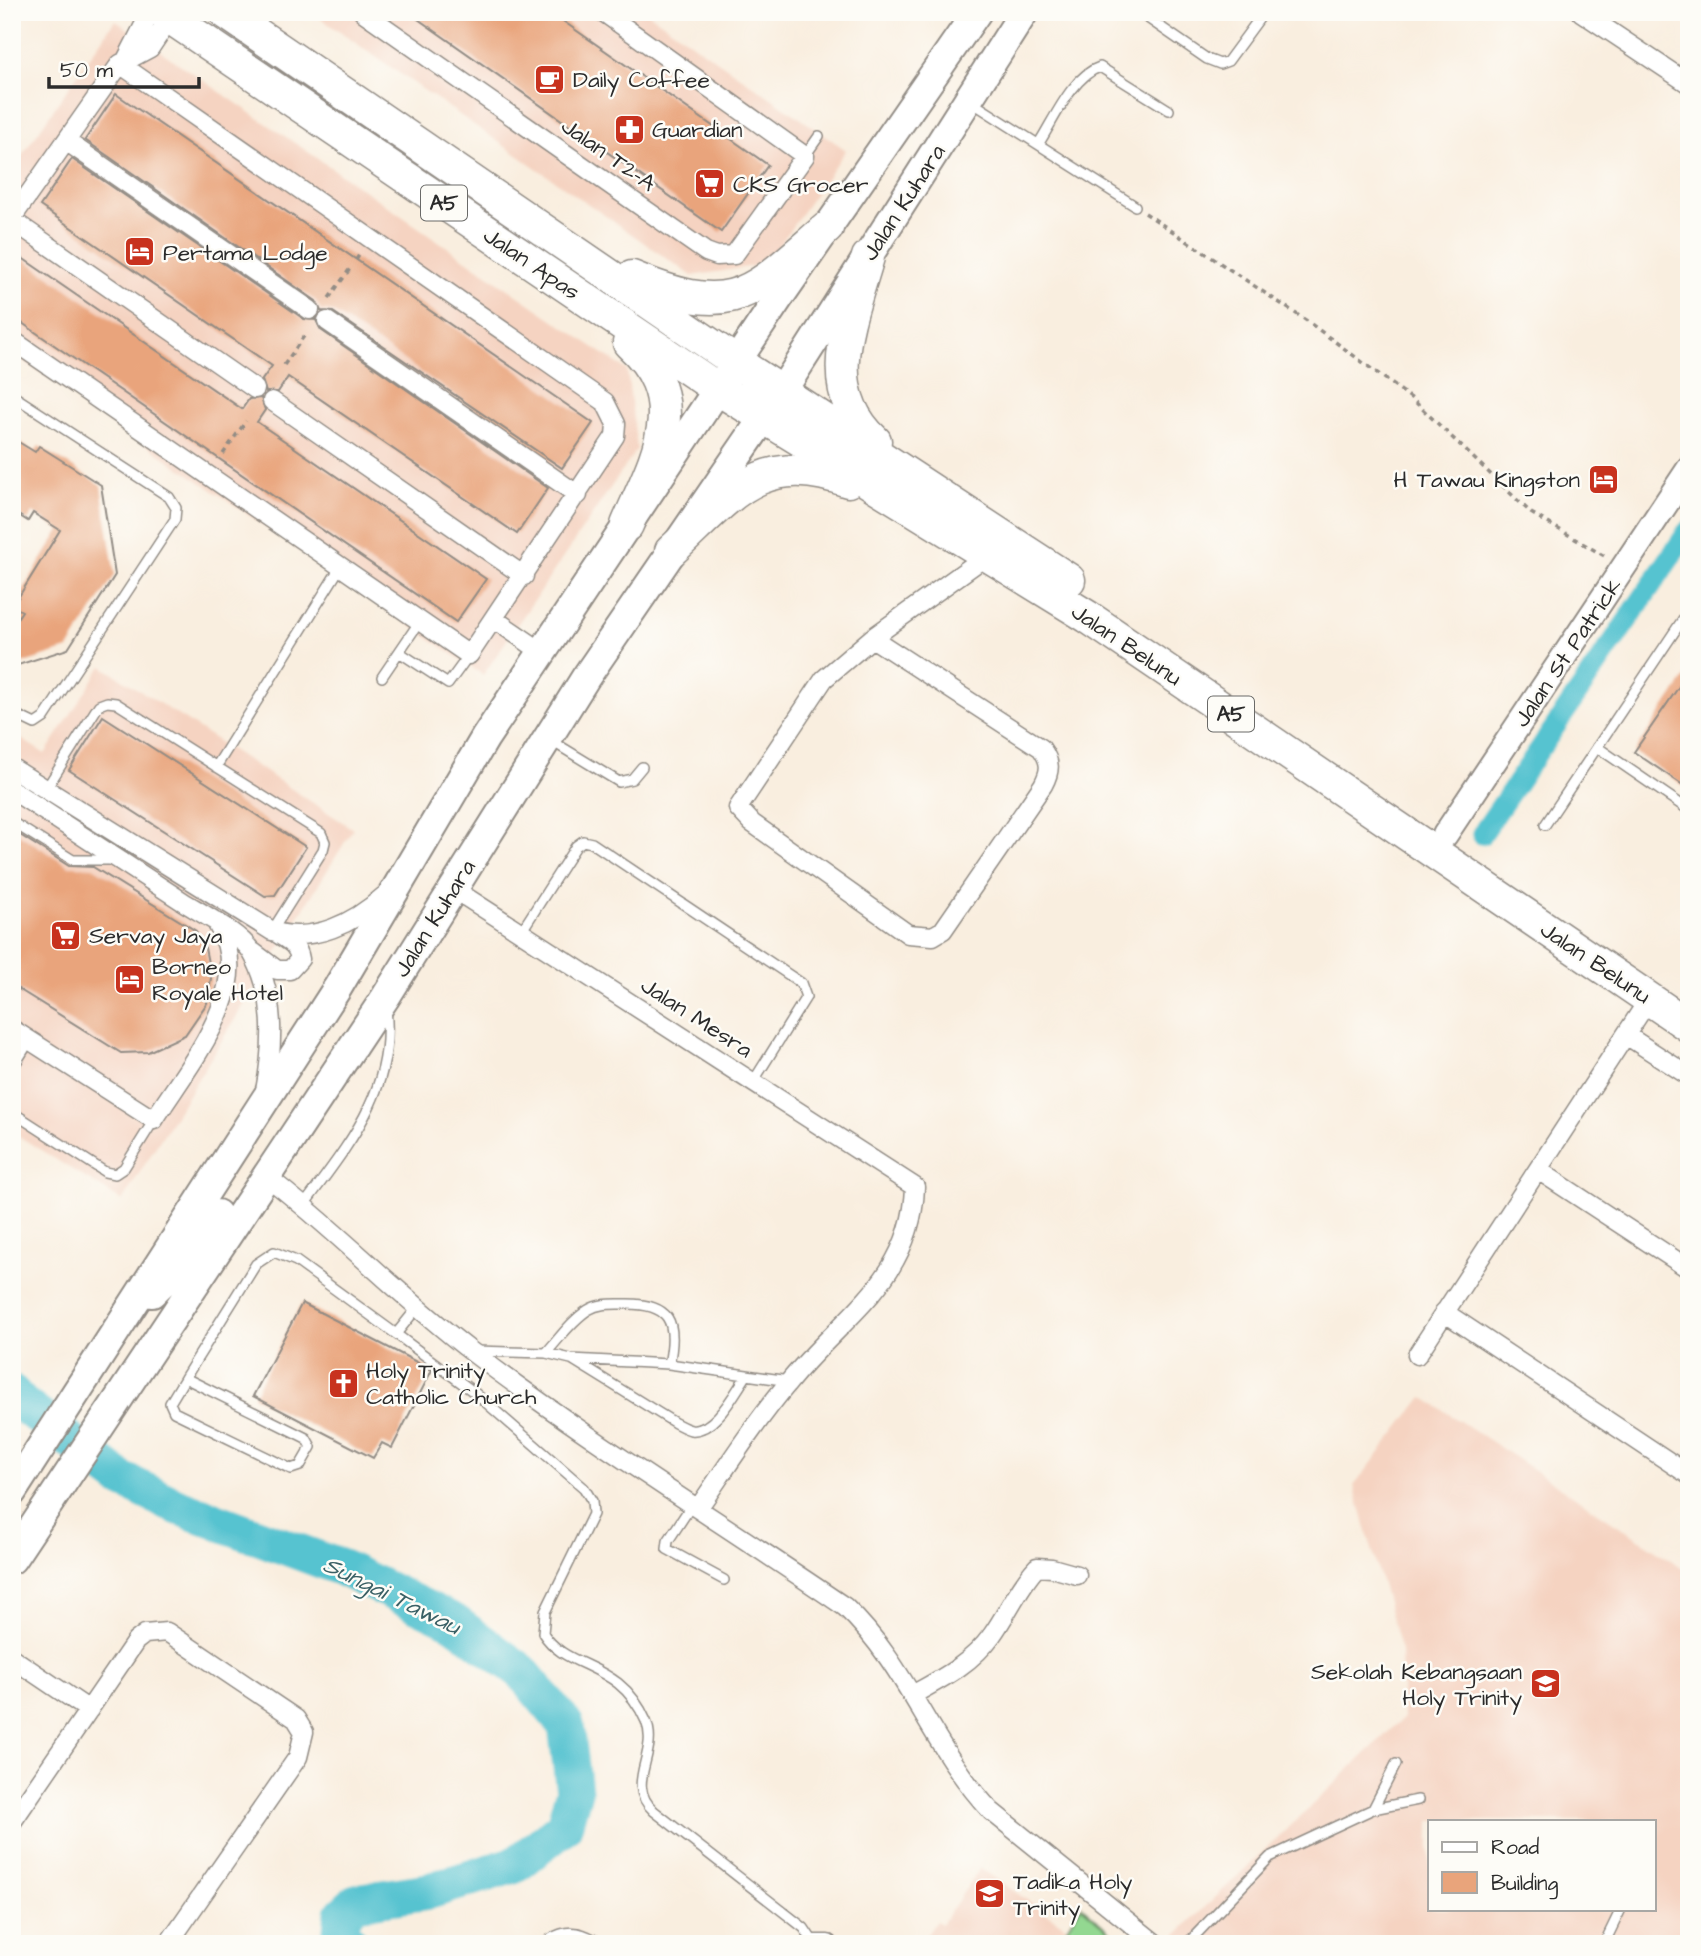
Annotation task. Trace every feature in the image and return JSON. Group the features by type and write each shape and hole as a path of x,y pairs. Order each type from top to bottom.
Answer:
{"highway":[{"name":"Jalan Apas","path":"225,12 782,391"},
{"name":"Jalan Apas","path":"162,14 764,418"},
{"path":"579,255 663,290 710,299 737,295 760,285 827,228"},
{"path":"868,257 845,335 841,367 846,401 903,486"},
{"path":"561,283 647,359 659,379 665,404 664,428 658,452 627,525"},
{"name":"Jalan Belunu","path":"782,391 989,554 1088,617 1689,1026"},
{"name":"Jalan Belunu","path":"764,418 903,486 1446,835 1689,999"},
{"path":"671,551 740,489 765,475 796,468 903,486"}],"main road":[{"name":"Jalan Kuhara","path":"19,1482 338,987 485,738 736,362 976,12"},
{"name":"Jalan Kuhara","path":"12,1559 385,998 546,738 782,391 1024,12"},
{"path":"117,1328 187,1259 238,1184 266,1176"}],"street":[{"path":"255,12 282,51"},
{"name":"Jalan T2-A","path":"363,12 706,252 727,257 739,251 805,156"},
{"path":"603,12 805,156"},
{"path":"1581,12 1689,84"},
{"path":"162,14 150,48 123,61 12,219 255,389"},
{"path":"12,340 469,655 615,436 616,424 605,402 123,61"},
{"path":"66,141 310,310"},
{"path":"327,321 578,495"},
{"path":"272,401 524,576"},
{"name":"Jalan St Patrick","path":"1446,835 1689,469"},
{"path":"872,638 1041,748 1050,760 1050,773 1043,785 943,930 933,936 908,934 752,823 738,808 824,680 872,638 989,554"},
{"path":"494,619 542,652"},
{"path":"12,768 294,944 299,952 297,965 281,972 216,923 12,790"},
{"path":"272,931 294,936 326,930 368,910 399,883"},
{"name":"Jalan Mesra","path":"452,888 915,1187 914,1209 903,1245 886,1278 861,1309 789,1381"},
{"path":"12,1029 154,1119 221,1012 229,985 230,960 225,936 216,923"},
{"path":"250,949 264,981 272,1018 271,1059 262,1105"},
{"path":"1417,1355 1650,999"},
{"path":"1626,1035 1689,1076"},
{"path":"1538,1170 1689,1269"},
{"path":"266,1176 304,1205 417,1308 542,1404 845,1607 879,1643 914,1694 951,1764 991,1811 1156,1944"},
{"path":"1444,1312 1689,1475"},
{"path":"696,1505 789,1381"},
{"path":"914,1694 954,1672 972,1657 990,1638 1037,1567 1077,1575"},
{"path":"12,1822 136,1641 156,1631 167,1632 296,1719 304,1732 298,1757 168,1944"},
{"path":"12,1658 89,1710"},
{"path":"551,1944 561,1937 581,1937 593,1944"},
{"path":"814,1943 828,1944"}],"lane":[{"path":"1139,12 1207,59 1220,64 1228,61 1264,12"},
{"path":"1039,143 1080,81 1089,71 1100,67 1169,110"},
{"path":"969,100 1135,206"},
{"path":"805,156 819,136"},
{"path":"12,395 169,497 176,508 174,519 44,718 35,724 12,713"},
{"path":"216,767 341,566"},
{"path":"1545,825 1689,610"},
{"path":"382,677 420,621"},
{"path":"399,652 448,684 469,655"},
{"path":"46,789 99,705 116,703 321,833 325,842 272,931"},
{"path":"546,738 619,782 632,779 642,767"},
{"path":"1597,747 1689,810"},
{"path":"12,822 73,860 120,860"},
{"path":"521,932 576,846 583,841 592,843 801,983 806,997 798,1014 753,1082"},
{"path":"304,1205 353,1139 370,1109 384,1073 388,1041 385,998"},
{"path":"12,1069 30,1040"},
{"path":"12,1112 105,1172 115,1174 124,1168 154,1119"},
{"path":"185,1378 306,1438 311,1447 300,1466 291,1469 174,1412 170,1403 185,1378 256,1264 274,1252 296,1261 475,1393 584,1488 592,1501 593,1514 545,1612 543,1633 558,1649 606,1672 630,1693 650,1733 650,1747 639,1788 647,1805 804,1928 814,1943"},
{"path":"546,1353 589,1309 607,1303 639,1302 655,1306 670,1320 675,1335 669,1364"},
{"path":"396,1334 417,1308"},
{"path":"471,1351 546,1353 570,1359 669,1364 789,1381"},
{"path":"570,1359 675,1423 692,1430 705,1427 720,1413 747,1375"},
{"path":"696,1505 668,1541 667,1549 724,1580"},
{"path":"1374,1809 1396,1764"},
{"path":"1187,1944 1270,1857 1374,1809 1418,1800"},
{"path":"1604,1944 1621,1910"}],"path":[{"path":"1135,206 1307,321 1401,390 1531,513 1623,568"},
{"path":"329,299 352,266"},
{"path":"284,365 304,336"},
{"path":"223,454 246,421"}],"shaded area":[{"path":"311,12 647,12 846,150 766,264 692,276"},
{"path":"115,20 627,370 637,449 483,675 12,353 12,170"},
{"path":"102,666 353,829 122,1201 12,1132 12,733 45,754"},
{"name":"Sekolah Kebangsaan Holy Trinity","path":"1423,1397 1689,1572 1689,1944 1184,1944 1175,1936 1403,1718 1401,1651 1354,1486"},
{"name":"Tadika Holy Trinity","path":"980,1868 1068,1928 1057,1944 921,1944 936,1921 942,1924"}],"green space":[{"path":"1081,1906 1125,1944 1057,1944"}],"building":[{"path":"408,12 550,12 768,165 721,232"},
{"path":"116,94 593,423 562,468 333,312 321,311 316,301 85,140"},
{"path":"72,159 304,319 316,320 321,330 548,488 517,534 288,377 278,392 266,392 262,380 272,366 40,206"},
{"path":"12,251 242,409 249,399 261,398 265,410 257,422 486,579 456,622 12,316"},
{"path":"12,438 35,452 39,446 101,485 115,575 68,649 12,667 12,626 22,611 13,606 60,530 33,513 28,521 12,511"},
{"path":"1689,672 1689,789 1634,752"},
{"path":"103,716 306,847 275,895 265,896 69,770"},
{"path":"12,830 69,866 93,867 196,931 205,948 211,978 207,1003 185,1035 148,1052 121,1053 12,985"},
{"name":"Holy Trinity Catholic Church","path":"302,1303 432,1370 392,1448 382,1443 373,1458 253,1396"}],"waterway":[{"path":"1482,834 1689,530"},
{"name":"Sungai Tawau","path":"12,1393 22,1404 121,1479 176,1506 342,1568 454,1622 521,1671 566,1725 574,1791 564,1826 517,1864 429,1891 356,1902 343,1914 341,1931 351,1944"}],"place":[{"name":"Daily Coffee","path":"550,79"},
{"name":"Guardian","path":"629,129"},
{"name":"CKS Grocer","path":"710,184"},
{"name":"Pertama Lodge","path":"140,252"},
{"name":"H Tawau Kingston","path":"1603,479"},
{"name":"Servay Jaya","path":"66,935"},
{"name":"Borneo Royale Hotel","path":"129,979"},
{"name":"Holy Trinity Catholic Church","path":"343,1383"},
{"name":"Sekolah Kebangsaan Holy Trinity","path":"1545,1684"},
{"name":"Tadika Holy Trinity","path":"990,1894"}]}
